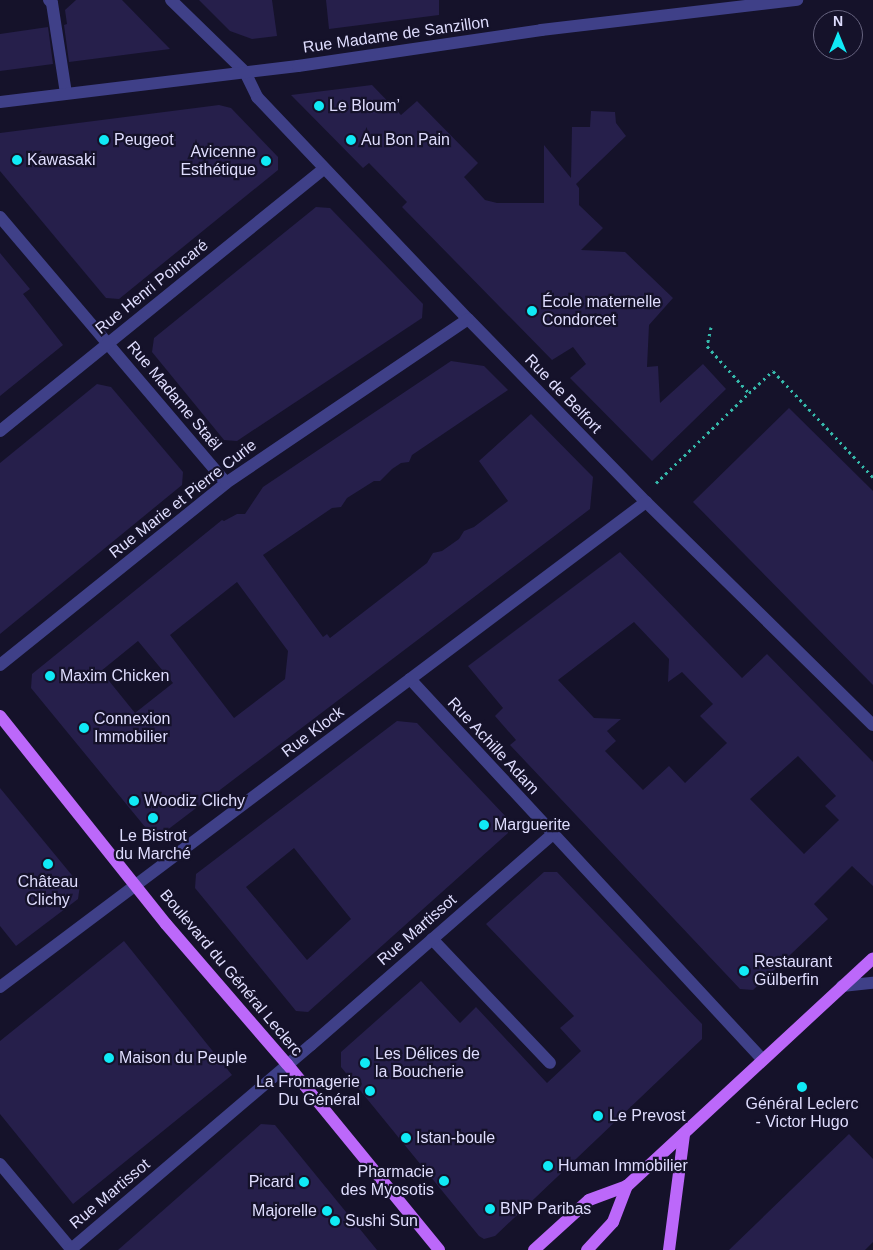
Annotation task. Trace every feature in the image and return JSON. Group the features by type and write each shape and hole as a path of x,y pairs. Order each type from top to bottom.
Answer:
{"main road":[{"name":"Boulevard du Général Leclerc","path":"0,716 136,886 257,1032 287,1064 439,1250"},
{"path":"534,1250 588,1200 627,1186 873,958"},
{"path":"669,1250 684,1134"},
{"path":"587,1250 613,1222 627,1186"}],"street":[{"path":"48,0 52,3 66,93"},
{"path":"171,0 245,72"},
{"name":"Rue Madame de Sanzillon","path":"0,102 245,72 541,30 797,0"},
{"name":"Rue de Belfort","path":"245,72 257,97 468,319 644,500 873,725"},
{"name":"Rue Henri Poincaré","path":"0,431 324,169"},
{"name":"Rue Madame Staël","path":"0,216 226,483"},
{"name":"Rue Marie et Pierre Curie","path":"0,665 226,483 468,319"},
{"name":"Rue Klock","path":"0,987 410,679 644,500"},
{"name":"Rue Achille Adam","path":"410,679 552,835"},
{"path":"552,835 762,1060"},
{"name":"Rue Martissot","path":"71,1250 552,835"},
{"path":"432,938 550,1063"},
{"path":"842,986 873,983"},
{"path":"0,1164 71,1250"}],"path":[{"path":"712,327 707,346 749,393"},
{"path":"644,500 773,371 873,477"}],"building":[{"path":"76,0 122,0 170,49 69,62 64,25 67,24 65,10"},
{"path":"199,0 272,0 277,36 252,39 230,31"},
{"path":"326,0 439,0 439,15 329,29"},
{"path":"48,27 53,64 0,71 0,34"},
{"path":"372,85 401,115 417,101 478,163 464,177 485,200 497,203 544,203 544,145 571,178 572,127 590,127 591,111 615,112 616,123 626,136 576,184 579,188 579,205 603,228 581,250 625,252 673,298 649,325 647,367 658,366 660,403 703,364 726,389 652,461 570,378 586,364 573,347 552,360 402,207 407,202 369,163 363,168 291,95"},
{"path":"219,105 231,108 278,157 278,170 119,299 106,298 0,171 0,133"},
{"path":"316,207 330,208 423,304 422,318 237,441 224,440 152,352 154,338"},
{"path":"0,253 30,289 23,294 63,345 0,396"},
{"path":"451,361 484,366 508,390 412,455 409,462 401,463 380,481 374,481 347,498 341,507 332,508 263,555 323,637 327,634 330,638 427,563 433,553 442,551 459,539 464,531 474,527 508,501 479,461 531,414 593,477 590,509 162,834 150,833 31,688 32,674 222,520 224,521 237,514 245,514 263,487","holes":["237,582 288,651 285,679 234,718 170,635","138,641 173,683 135,713 101,671"]},
{"path":"97,384 111,387 183,472 182,485 0,634 0,463"},
{"path":"789,408 873,491 873,685 693,502"},
{"path":"620,552 742,678 767,654 873,762 873,886 852,866 814,904 828,919 753,990 740,989 510,745 516,740 495,716 503,708 468,666","holes":["634,622 669,659 668,682 682,672 713,704 700,716 727,743 685,783 669,766 643,790 605,751 616,741 607,731 621,719 594,718 558,680","798,756 836,796 825,806 839,820 804,854 750,799"]},
{"path":"397,721 417,723 509,820 508,833 308,1012 296,1011 195,888 196,874","holes":["294,848 351,919 307,960 246,887"]},
{"path":"0,788 80,885 78,899 16,946 0,926"},
{"path":"544,872 557,872 702,1024 702,1039 495,1236 484,1239 479,1236 341,1067 341,1052 421,981 460,1023 476,1007 547,1083 581,1051 560,1028 574,1016 486,924"},
{"name":"Maison du Peuple","path":"124,941 232,1075 73,1204 0,1114 0,1041"},
{"path":"261,1124 275,1125 377,1250 118,1250"},
{"path":"849,1134 873,1159 873,1242 865,1250 729,1250"}],"place":[{"name":"Le Bloum’","path":"319,106"},
{"name":"Peugeot","path":"104,140"},
{"name":"Au Bon Pain","path":"351,140"},
{"name":"Kawasaki","path":"17,160"},
{"name":"Avicenne Esthétique","path":"266,161"},
{"name":"École maternelle Condorcet","path":"532,311"},
{"name":"Maxim Chicken","path":"50,676"},
{"name":"Connexion Immobilier","path":"84,728"},
{"name":"Woodiz Clichy","path":"134,801"},
{"name":"Le Bistrot du Marché","path":"153,818"},
{"name":"Marguerite","path":"484,825"},
{"name":"Château Clichy","path":"48,864"},
{"name":"Restaurant Gülberfin","path":"744,971"},
{"name":"Maison du Peuple","path":"109,1058"},
{"name":"Les Délices de la Boucherie","path":"365,1063"},
{"name":"Général Leclerc - Victor Hugo","path":"802,1087"},
{"name":"La Fromagerie Du Général","path":"370,1091"},
{"name":"Le Prevost","path":"598,1116"},
{"name":"Istan-boule","path":"406,1138"},
{"name":"Human Immobilier","path":"548,1166"},
{"name":"Pharmacie des Myosotis","path":"444,1181"},
{"name":"Picard","path":"304,1182"},
{"name":"BNP Paribas","path":"490,1209"},
{"name":"Majorelle","path":"327,1211"},
{"name":"Sushi Sun","path":"335,1221"}]}
